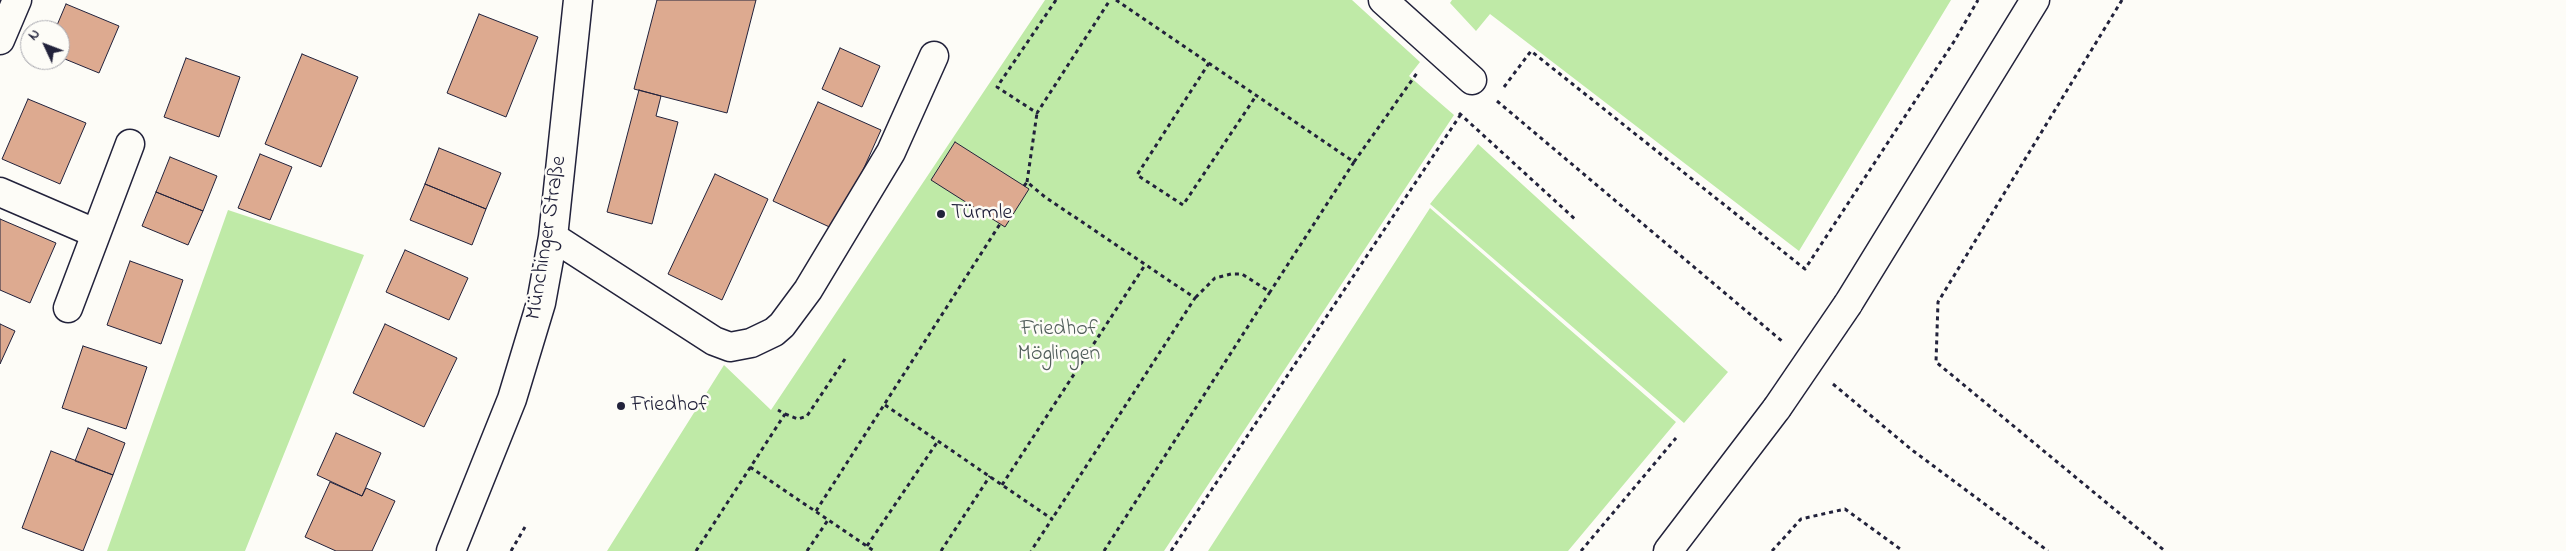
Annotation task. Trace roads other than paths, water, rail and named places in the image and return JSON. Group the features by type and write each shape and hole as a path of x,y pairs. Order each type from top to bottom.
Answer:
{"street":[{"path":"0,40 17,0"},
{"name":"Münchinger Straße","path":"451,551 527,356 541,303 553,237 578,0"},
{"path":"1383,0 1472,80"},
{"path":"1668,551 1776,408 1848,304 2036,0"},
{"path":"553,237 714,342 735,346 751,343 774,332 782,325 808,290 891,152 934,56"},
{"path":"68,308 130,144"},
{"path":"0,192 95,233"}],"place":[{"name":"Türmle","path":"941,214"},
{"name":"Friedhof","path":"621,406"}],"park label":[{"name":"Friedhof Möglingen","path":"1059,342"}]}
